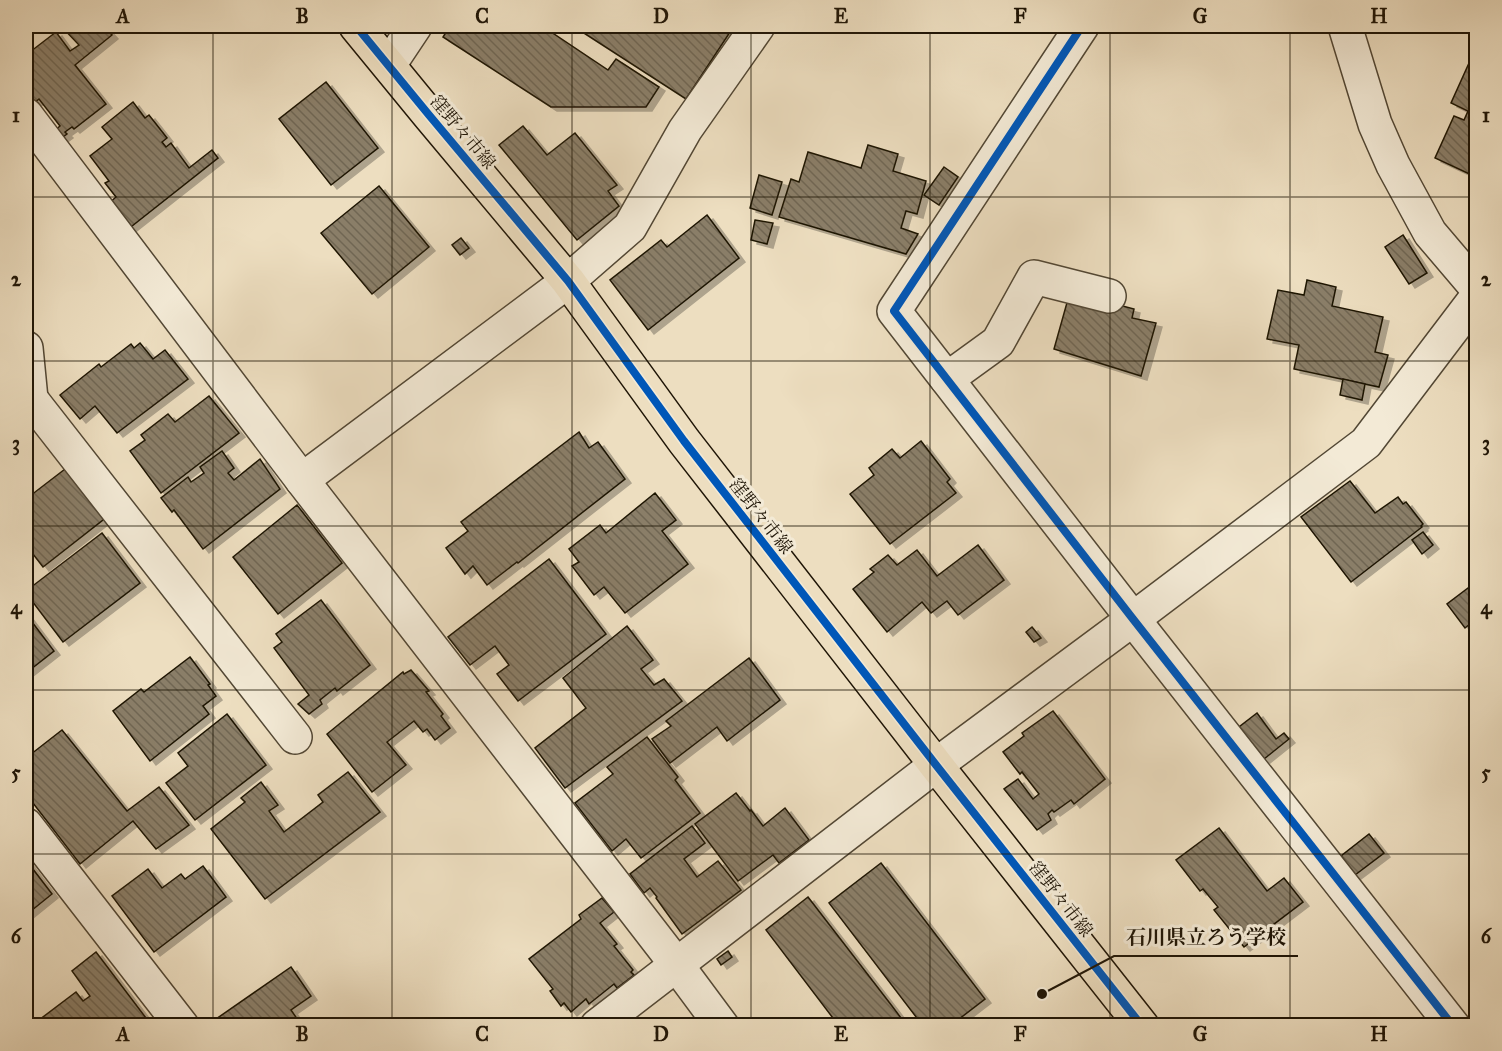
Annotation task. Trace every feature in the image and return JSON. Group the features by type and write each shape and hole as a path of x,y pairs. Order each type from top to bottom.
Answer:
{"main road":[{"name":"窪野々市線","path":"356,26 568,281 684,441 1142,1026"}],"street":[{"path":"389,65 415,26"},
{"path":"302,480 568,281 630,227 685,130 758,26"},
{"path":"1082,26 894,311 1133,620 1453,1026"},
{"path":"1344,26 1375,124 1393,165 1430,232 1476,287"},
{"path":"26,115 302,480 722,1026"},
{"path":"947,379 998,342 1034,277 1109,296"},
{"path":"597,1026 936,765 1133,620 1366,443 1476,298"},
{"path":"26,348 28,405 295,737"},
{"path":"26,825 182,1026"}],"building":[{"path":"61,26 104,26 112,35 75,65 106,104 74,129 72,127 65,132 67,134 59,140 53,132 60,126 39,99 33,104 26,95 26,72 30,69 26,63 26,55 56,32 70,51 79,45"},
{"path":"450,26 542,26 608,70 616,59 659,87 646,107 551,107 443,37"},
{"path":"573,26 734,26 686,99"},
{"path":"1466,26 1476,26 1476,33"},
{"path":"1474,52 1476,53 1476,177 1435,158 1454,116 1464,120 1468,111 1451,103"},
{"path":"326,82 378,148 331,185 279,119"},
{"path":"133,102 145,118 149,115 167,138 162,142 166,147 171,143 189,168 212,150 218,158 127,230 107,205 116,197 105,183 109,181 90,156 112,139 102,127"},
{"path":"523,126 547,155 575,133 617,185 608,191 619,206 577,240 499,145"},
{"path":"868,145 898,154 893,171 926,181 917,214 906,211 901,228 918,234 906,254 779,217 791,179 799,182 808,152 861,168"},
{"path":"944,167 958,177 939,205 924,195"},
{"path":"759,175 782,182 772,215 750,208"},
{"path":"379,186 429,247 372,294 321,233"},
{"path":"707,215 739,258 648,330 610,280 661,240 667,247"},
{"path":"755,220 773,223 767,244 751,240"},
{"path":"1403,235 1427,273 1409,284 1385,247"},
{"path":"461,238 469,248 460,255 452,245"},
{"path":"1307,280 1336,287 1332,306 1383,317 1375,352 1388,355 1379,387 1294,369 1299,345 1267,339 1278,290 1304,295"},
{"path":"1070,292 1134,309 1132,318 1156,323 1141,376 1054,349"},
{"path":"140,343 153,359 165,350 188,379 117,433 95,406 80,419 60,395 99,364 101,367 131,344 134,348"},
{"path":"1343,379 1365,384 1362,400 1340,395"},
{"path":"209,396 239,433 161,493 130,451 145,440 141,435 168,414 175,422"},
{"path":"579,432 589,448 598,442 625,479 487,585 473,566 465,574 446,548 468,531 461,522"},
{"path":"921,441 950,479 947,482 956,493 890,544 850,494 874,475 869,468 892,449 900,458"},
{"path":"222,451 234,468 228,473 234,480 260,459 280,489 203,549 174,510 172,512 161,498 188,477 191,482 204,473 200,467"},
{"path":"69,466 108,516 43,567 26,545 26,499"},
{"path":"1350,481 1375,513 1398,497 1403,504 1406,502 1423,524 1351,582 1301,517"},
{"path":"655,493 676,520 662,531 688,564 625,613 604,587 594,595 572,566 579,562 569,549 600,525 606,533"},
{"path":"297,505 342,563 278,614 233,557"},
{"path":"1423,532 1433,545 1422,554 1412,540"},
{"path":"102,533 140,583 63,642 26,591"},
{"path":"978,545 1004,580 958,615 947,601 931,613 922,602 887,632 853,589 874,572 870,569 888,555 897,565 917,550 937,576"},
{"path":"549,559 606,634 518,701 497,674 509,665 495,646 470,665 448,637"},
{"path":"1468,588 1476,599 1476,619 1465,628 1447,604"},
{"path":"321,600 370,665 337,691 335,688 320,700 322,704 309,714 298,704 309,695 274,648 282,642 276,634"},
{"path":"26,614 54,651 26,673"},
{"path":"627,626 653,660 641,669 654,685 664,679 682,701 565,788 535,748 586,708 563,678"},
{"path":"1032,627 1041,638 1034,642 1026,632"},
{"path":"190,657 216,696 203,706 209,714 150,761 113,711 141,689 144,692"},
{"path":"749,658 780,700 727,741 717,727 670,763 652,739 671,726 666,721"},
{"path":"411,670 429,691 426,692 443,714 441,716 450,728 435,740 427,729 423,732 414,721 387,742 406,765 372,792 327,734 403,672 404,674"},
{"path":"1053,711 1105,779 1074,804 1071,800 1054,812 1052,810 1048,814 1051,820 1037,830 1004,789 1018,779 1033,799 1039,794 1003,752 1024,736 1022,733"},
{"path":"1257,713 1276,739 1284,733 1289,739 1264,759 1239,727"},
{"path":"227,714 266,765 195,820 166,783 188,766 178,753"},
{"path":"62,730 127,811 159,787 189,825 156,849 133,821 80,864 26,794 26,758"},
{"path":"647,737 678,777 675,780 700,813 641,858 626,839 612,851 575,803 613,774 607,767"},
{"path":"348,772 380,812 265,899 211,829 245,802 241,798 261,782 278,805 269,811 284,832 323,802 318,795"},
{"path":"736,793 763,826 785,808 809,840 779,863 773,855 738,881 695,824"},
{"path":"692,826 705,843 684,859 697,877 718,861 741,890 682,934 650,888 644,893 630,874"},
{"path":"1219,828 1267,891 1284,878 1303,902 1244,947 1214,910 1218,907 1203,889 1200,891 1176,860"},
{"path":"1369,834 1384,853 1355,875 1341,856"},
{"path":"26,860 52,894 26,915"},
{"path":"881,863 985,999 950,1026 923,1026 829,903"},
{"path":"203,866 226,897 154,952 112,896 148,869 162,888 181,874 185,879"},
{"path":"808,897 907,1026 839,1026 766,930"},
{"path":"602,898 614,912 600,923 617,944 614,946 633,970 631,972 634,975 617,988 614,984 589,1004 586,999 571,1012 564,1003 561,1006 550,991 553,989 529,959 581,919 579,915"},
{"path":"728,951 732,957 721,965 717,959"},
{"path":"96,952 149,1022 144,1026 31,1026 76,992 83,1001 90,996 72,971"},
{"path":"291,967 311,996 291,1010 302,1026 221,1026 216,1019"}],"cycle path":[{"path":"356,26 568,281 684,441 1142,1026"},
{"path":"1082,26 894,311 1453,1026"}],"place":[{"name":"石川県立ろう学校","path":"1042,994"}]}
